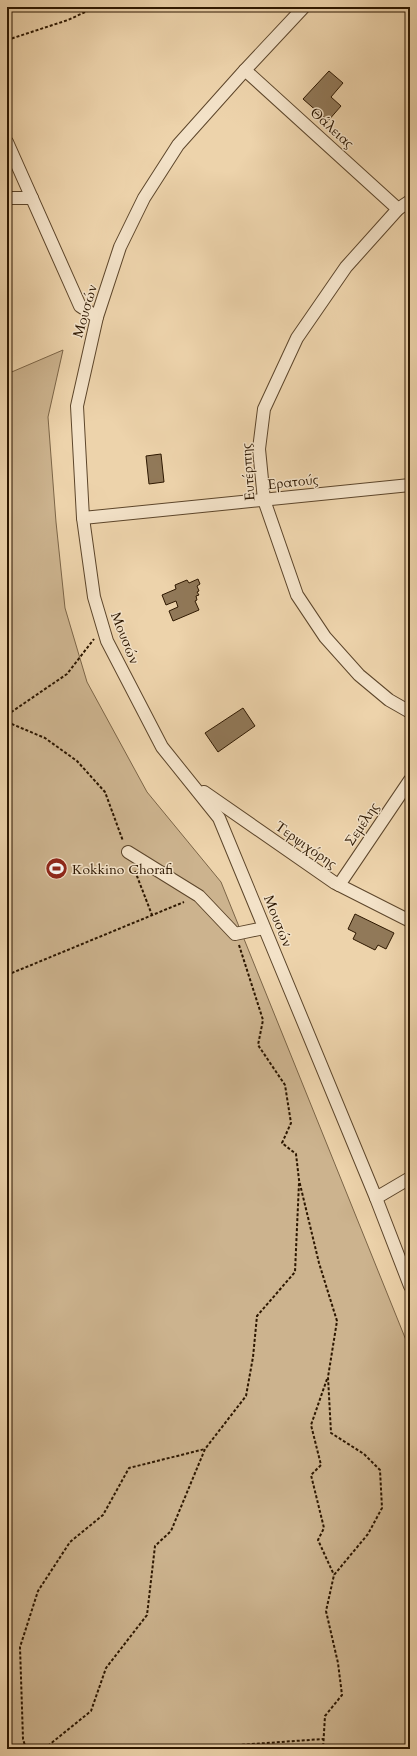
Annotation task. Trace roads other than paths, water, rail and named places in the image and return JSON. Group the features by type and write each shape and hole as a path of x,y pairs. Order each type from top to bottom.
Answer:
{"street":[{"name":"Μουσών","path":"304,7 178,145 144,198 120,246 97,317 77,406 83,518 94,597 107,641 162,747 219,818 376,1198 410,1286"},
{"name":"Θάλειας","path":"245,70 398,209"},
{"path":"7,142 80,306 97,317"},
{"path":"7,198 32,198"},
{"name":"Ευτέρπης","path":"410,201 398,209 346,267 297,338 264,409 259,450 264,500 297,595 321,631 359,675 389,700 410,712"},
{"name":"Ερατούς","path":"83,518 410,485"},
{"name":"Σεμέλης","path":"339,885 410,780"},
{"name":"Τερψιχόρης","path":"192,784 339,885 410,921"},
{"path":"219,818 230,811"},
{"path":"128,852 198,896 235,934 264,928"},
{"path":"376,1198 410,1178"}],"place":[{"name":"Kokkino Chorafi","path":"56,869"}]}
